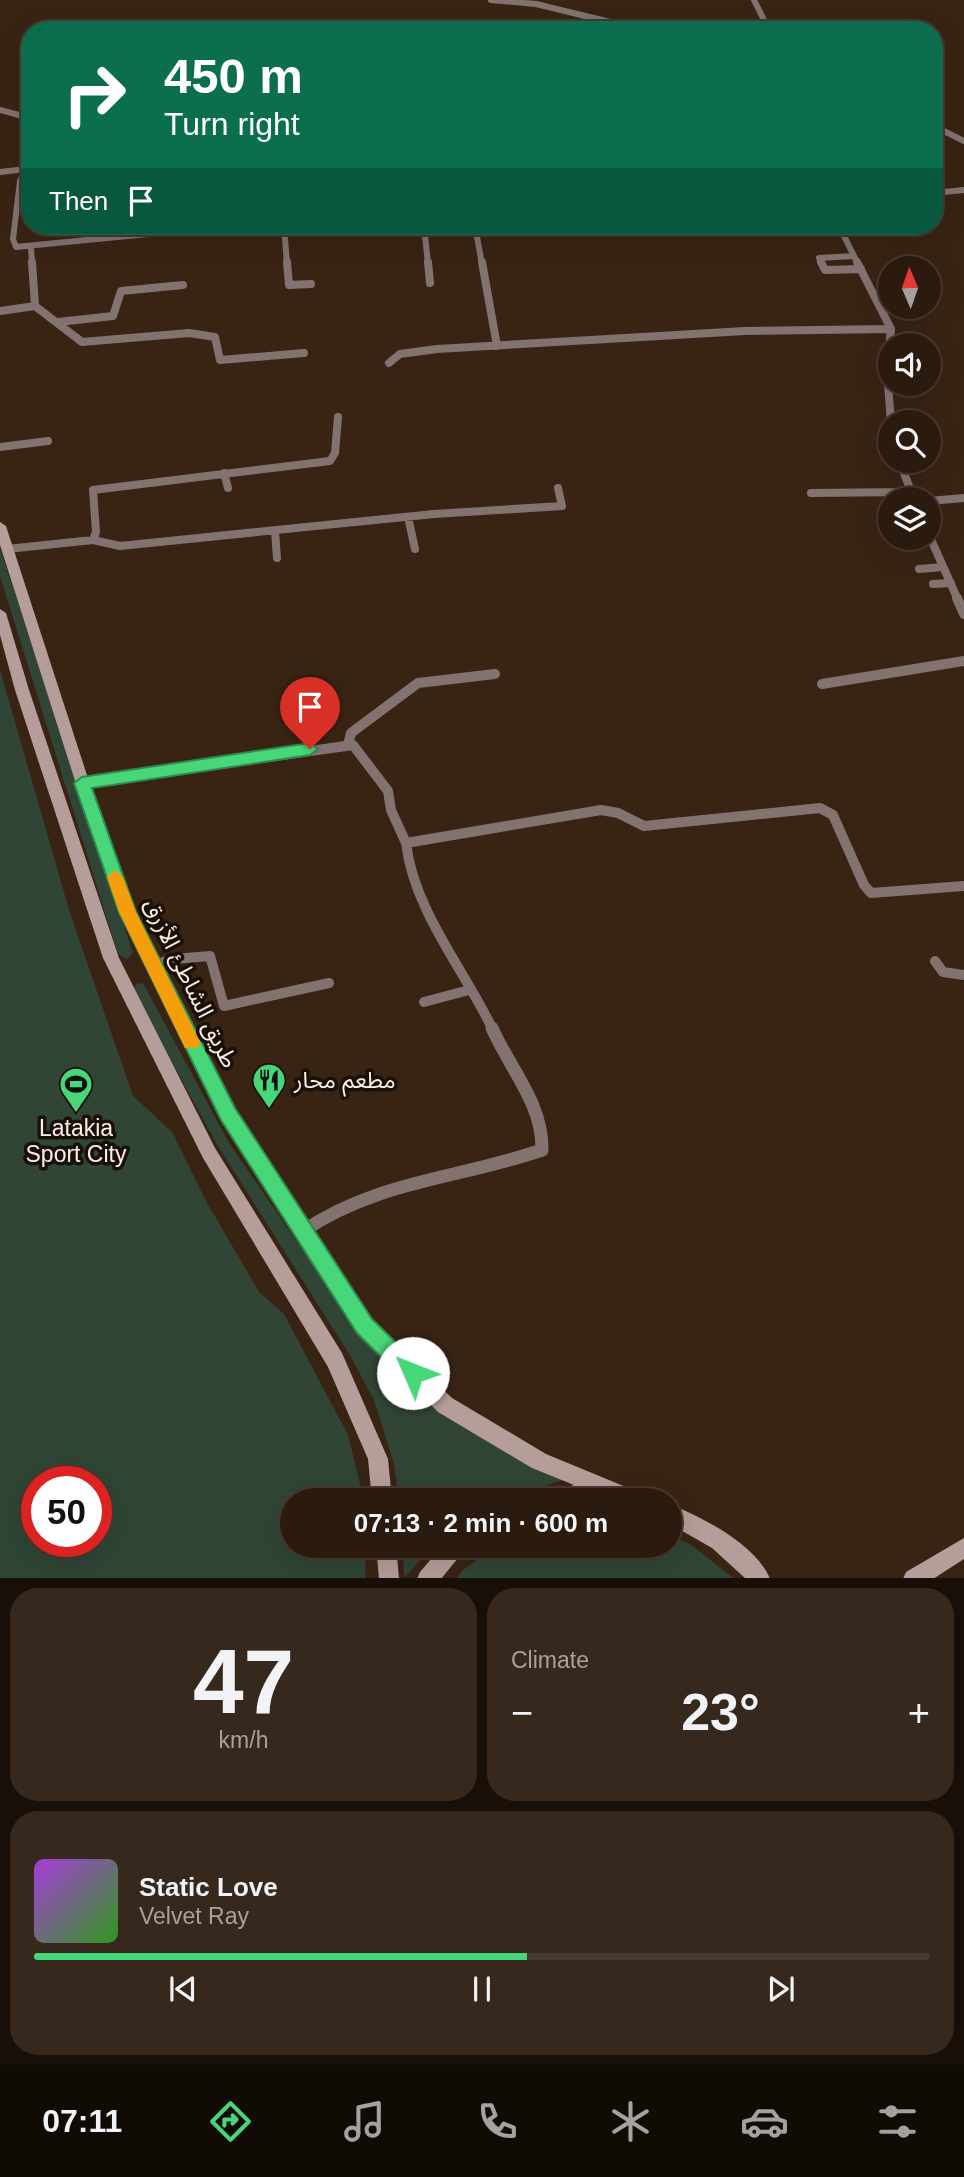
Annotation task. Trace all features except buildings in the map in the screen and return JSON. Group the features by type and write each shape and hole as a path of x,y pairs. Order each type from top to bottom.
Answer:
{"main road":[{"name":"طريق الشاطئ الأزرق","path":"0,526 82,783 128,912 228,1114 365,1326 445,1405 539,1461 605,1488"},
{"path":"0,613 22,691 111,958 209,1153 335,1360 378,1458 381,1488"},
{"path":"682,1519 699,1525 744,1560 760,1578"},
{"path":"914,1578 964,1548"},
{"path":"387,1558 389,1578"},
{"path":"427,1578 445,1558"}],"street":[{"path":"491,0 534,2 608,21"},
{"path":"754,0 764,21"},
{"path":"0,110 21,116"},
{"path":"943,130 964,141"},
{"path":"0,172 21,170"},
{"path":"21,179 13,239 16,247 144,235"},
{"path":"943,192 964,190"},
{"path":"285,235 289,285 311,285"},
{"path":"425,235 430,283"},
{"path":"477,235 497,346"},
{"path":"844,235 891,329 887,370 890,410"},
{"path":"31,247 35,306"},
{"path":"855,256 819,258 825,270 861,269"},
{"path":"58,323 113,316 121,291 183,285"},
{"path":"0,311 35,306 82,342 207,334 215,337 219,344 220,360 304,353"},
{"path":"389,363 400,354 497,346 745,331 891,329"},
{"path":"93,540 96,532 93,491 330,461 335,453 338,417"},
{"path":"0,447 48,441"},
{"path":"224,473 229,488"},
{"path":"7,549 93,540 120,546 408,517 562,506 558,488"},
{"path":"811,494 878,495"},
{"path":"941,500 964,498"},
{"path":"408,517 415,549"},
{"path":"275,531 277,558"},
{"path":"936,550 964,614"},
{"path":"919,569 943,567"},
{"path":"933,584 950,583"},
{"path":"822,684 964,661"},
{"path":"348,745 351,733 418,683 495,674"},
{"path":"82,783 348,745 359,750 388,791 391,810 406,843 405,855 411,873 469,990 494,1030 501,1051 534,1103 544,1133 542,1150 474,1172 393,1189 335,1210 303,1231"},
{"path":"406,843 601,810 618,813 644,826 820,808 833,815 864,886 871,893 964,886"},
{"path":"153,965 174,959 210,956 215,965 218,995 224,1006 329,983"},
{"path":"935,961 943,972 964,975"},
{"path":"424,1002 469,990"}],"green space":[{"path":"0,548 133,953 127,959 118,954 0,576"},
{"name":"Latakia Sport City","path":"0,670 70,913 133,1096 172,1132 206,1201 259,1292 284,1314 348,1435 361,1488 280,1488 280,1558 366,1558 365,1578 0,1578"},
{"path":"143,983 229,1143 354,1324 438,1408 563,1480 537,1488 397,1488 394,1464 374,1400 351,1357 216,1143 133,990 137,984"},
{"path":"682,1541 690,1544 733,1578 457,1578 480,1558 682,1558"},
{"path":"403,1558 422,1558 404,1578"}],"slow traffic":[{"path":"115,877 128,912 191,1042"}],"place":[{"name":"مطعم محار","path":"269,1110"},
{"name":"Latakia Sport City","path":"76,1114"}],"route":[{"path":"310,749 82,783 128,912 228,1114 365,1326 413,1373"}]}
